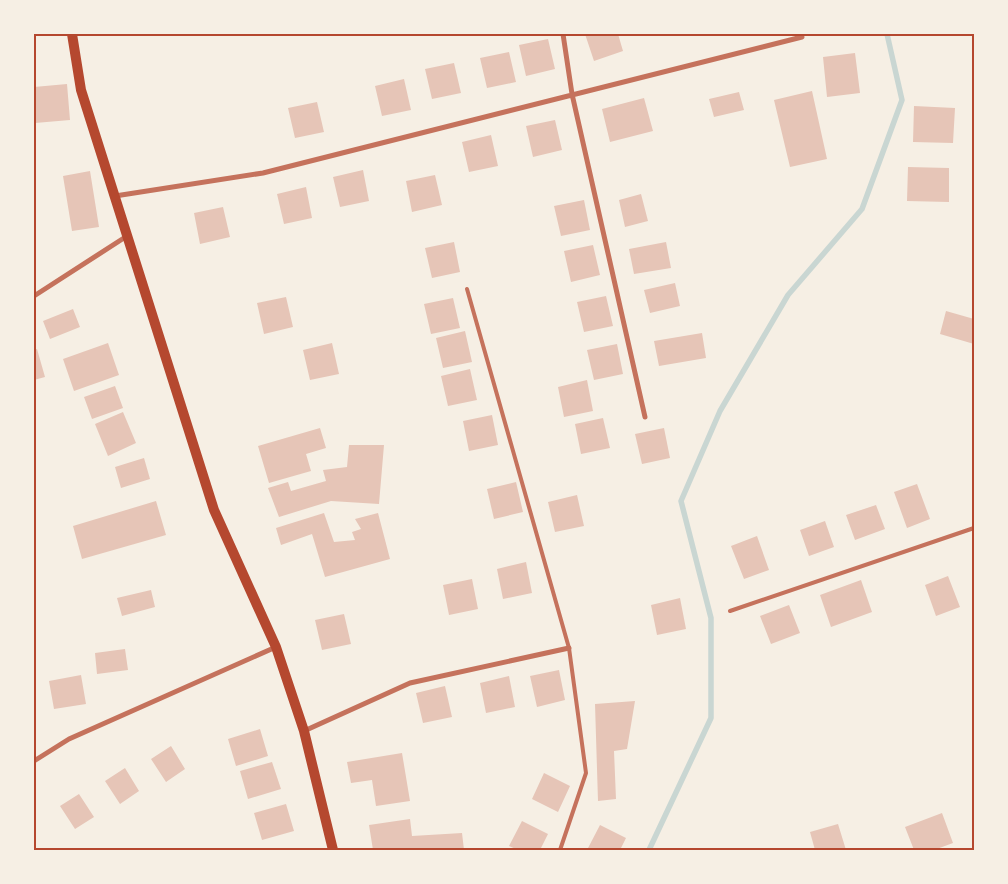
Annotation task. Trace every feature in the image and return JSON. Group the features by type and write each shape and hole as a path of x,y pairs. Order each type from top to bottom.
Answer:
{"main road":[{"path":"72,34 81,90 214,510 276,647 304,731 333,850"}],"street":[{"path":"563,34 572,94 645,417"},
{"path":"115,196 263,172 802,37"},
{"path":"34,296 128,236"},
{"path":"34,761 69,740 276,647"},
{"path":"304,731 410,683 569,648"}],"lane":[{"path":"467,290 569,648 586,773 560,850"},
{"path":"730,611 974,528"}],"building":[{"path":"585,34 618,34 623,51 594,61"},
{"path":"548,39 555,69 526,76 519,45"},
{"path":"509,52 516,82 487,88 480,58"},
{"path":"855,53 860,93 827,97 823,57"},
{"path":"454,63 461,93 432,99 425,69"},
{"path":"404,79 411,110 382,116 375,86"},
{"path":"67,84 70,120 35,123 34,87"},
{"path":"812,91 827,159 790,167 774,100"},
{"path":"739,92 744,110 714,117 709,99"},
{"path":"644,98 653,131 610,142 602,109"},
{"path":"317,102 324,132 295,138 288,108"},
{"path":"914,106 955,108 953,143 913,142"},
{"path":"555,120 562,150 533,157 526,126"},
{"path":"491,135 498,166 469,172 462,142"},
{"path":"908,167 949,168 949,202 907,201"},
{"path":"363,170 369,201 340,207 333,177"},
{"path":"90,171 99,227 72,231 63,176"},
{"path":"435,175 442,205 412,212 406,181"},
{"path":"306,187 312,218 284,224 277,194"},
{"path":"641,194 648,221 625,227 619,200"},
{"path":"584,200 590,230 561,236 554,206"},
{"path":"223,207 230,237 200,244 194,213"},
{"path":"454,242 460,272 432,278 425,248"},
{"path":"666,242 671,268 634,274 629,249"},
{"path":"593,245 600,275 571,282 564,251"},
{"path":"675,283 680,306 650,313 644,290"},
{"path":"606,296 613,326 584,332 577,302"},
{"path":"286,297 293,327 264,334 257,303"},
{"path":"453,298 460,328 431,334 424,304"},
{"path":"73,309 80,327 50,339 43,321"},
{"path":"946,311 974,319 974,344 940,334"},
{"path":"465,331 472,362 443,368 436,338"},
{"path":"702,333 706,358 659,366 654,341"},
{"path":"108,343 119,375 74,391 63,359"},
{"path":"332,343 339,374 310,380 303,350"},
{"path":"617,344 623,374 594,380 587,350"},
{"path":"37,349 45,377 34,380 34,350"},
{"path":"470,369 477,400 448,406 441,376"},
{"path":"587,380 593,411 564,417 558,387"},
{"path":"115,386 123,408 92,419 84,397"},
{"path":"123,412 136,443 108,456 95,424"},
{"path":"492,415 498,445 469,451 463,421"},
{"path":"603,418 610,448 581,454 575,424"},
{"path":"320,428 326,448 306,454 311,471 269,483 258,446"},
{"path":"664,428 670,458 642,464 635,434"},
{"path":"349,445 384,445 379,504 331,501 279,517 268,488 288,482 291,491 326,481 323,470 347,467"},
{"path":"144,458 150,479 121,488 115,467"},
{"path":"516,482 523,512 494,519 487,489"},
{"path":"917,484 930,519 907,528 894,492"},
{"path":"577,495 584,526 555,532 548,502"},
{"path":"156,501 166,535 82,559 73,526"},
{"path":"876,505 885,529 855,540 846,515"},
{"path":"324,513 334,542 355,540 352,532 361,529 355,519 378,513 390,559 325,577 312,534 281,545 276,528"},
{"path":"825,521 834,547 809,556 800,530"},
{"path":"757,536 769,570 744,579 731,546"},
{"path":"526,562 532,593 503,599 497,569"},
{"path":"948,576 960,607 936,616 925,585"},
{"path":"472,579 478,609 449,615 443,585"},
{"path":"861,580 872,612 831,627 820,595"},
{"path":"151,590 155,607 122,616 117,598"},
{"path":"680,598 686,629 657,635 651,605"},
{"path":"789,605 800,633 771,644 760,616"},
{"path":"344,614 351,644 322,650 315,620"},
{"path":"125,649 128,670 97,674 95,653"},
{"path":"559,670 565,700 537,707 530,676"},
{"path":"81,675 86,704 54,709 49,681"},
{"path":"509,676 515,707 486,713 480,683"},
{"path":"445,686 452,717 423,723 416,693"},
{"path":"635,701 627,749 614,751 616,799 598,801 595,704"},
{"path":"260,729 268,756 236,766 228,739"},
{"path":"171,746 185,769 166,782 151,759"},
{"path":"402,753 410,801 376,806 372,780 351,783 347,762"},
{"path":"272,762 281,789 248,799 240,771"},
{"path":"125,768 139,791 120,804 105,781"},
{"path":"544,773 570,786 558,812 532,799"},
{"path":"79,794 94,817 75,829 60,806"},
{"path":"286,804 294,831 262,840 254,813"},
{"path":"942,813 953,843 934,850 914,850 905,827"},
{"path":"410,819 412,836 462,833 464,850 373,850 369,825"},
{"path":"522,821 548,834 540,850 518,850 509,846"},
{"path":"838,824 846,850 815,850 810,832"},
{"path":"600,825 626,838 620,850 587,850"}],"waterway":[{"path":"649,850 711,718 711,618 681,501 720,411 788,295 862,209 902,100 887,34"}]}
